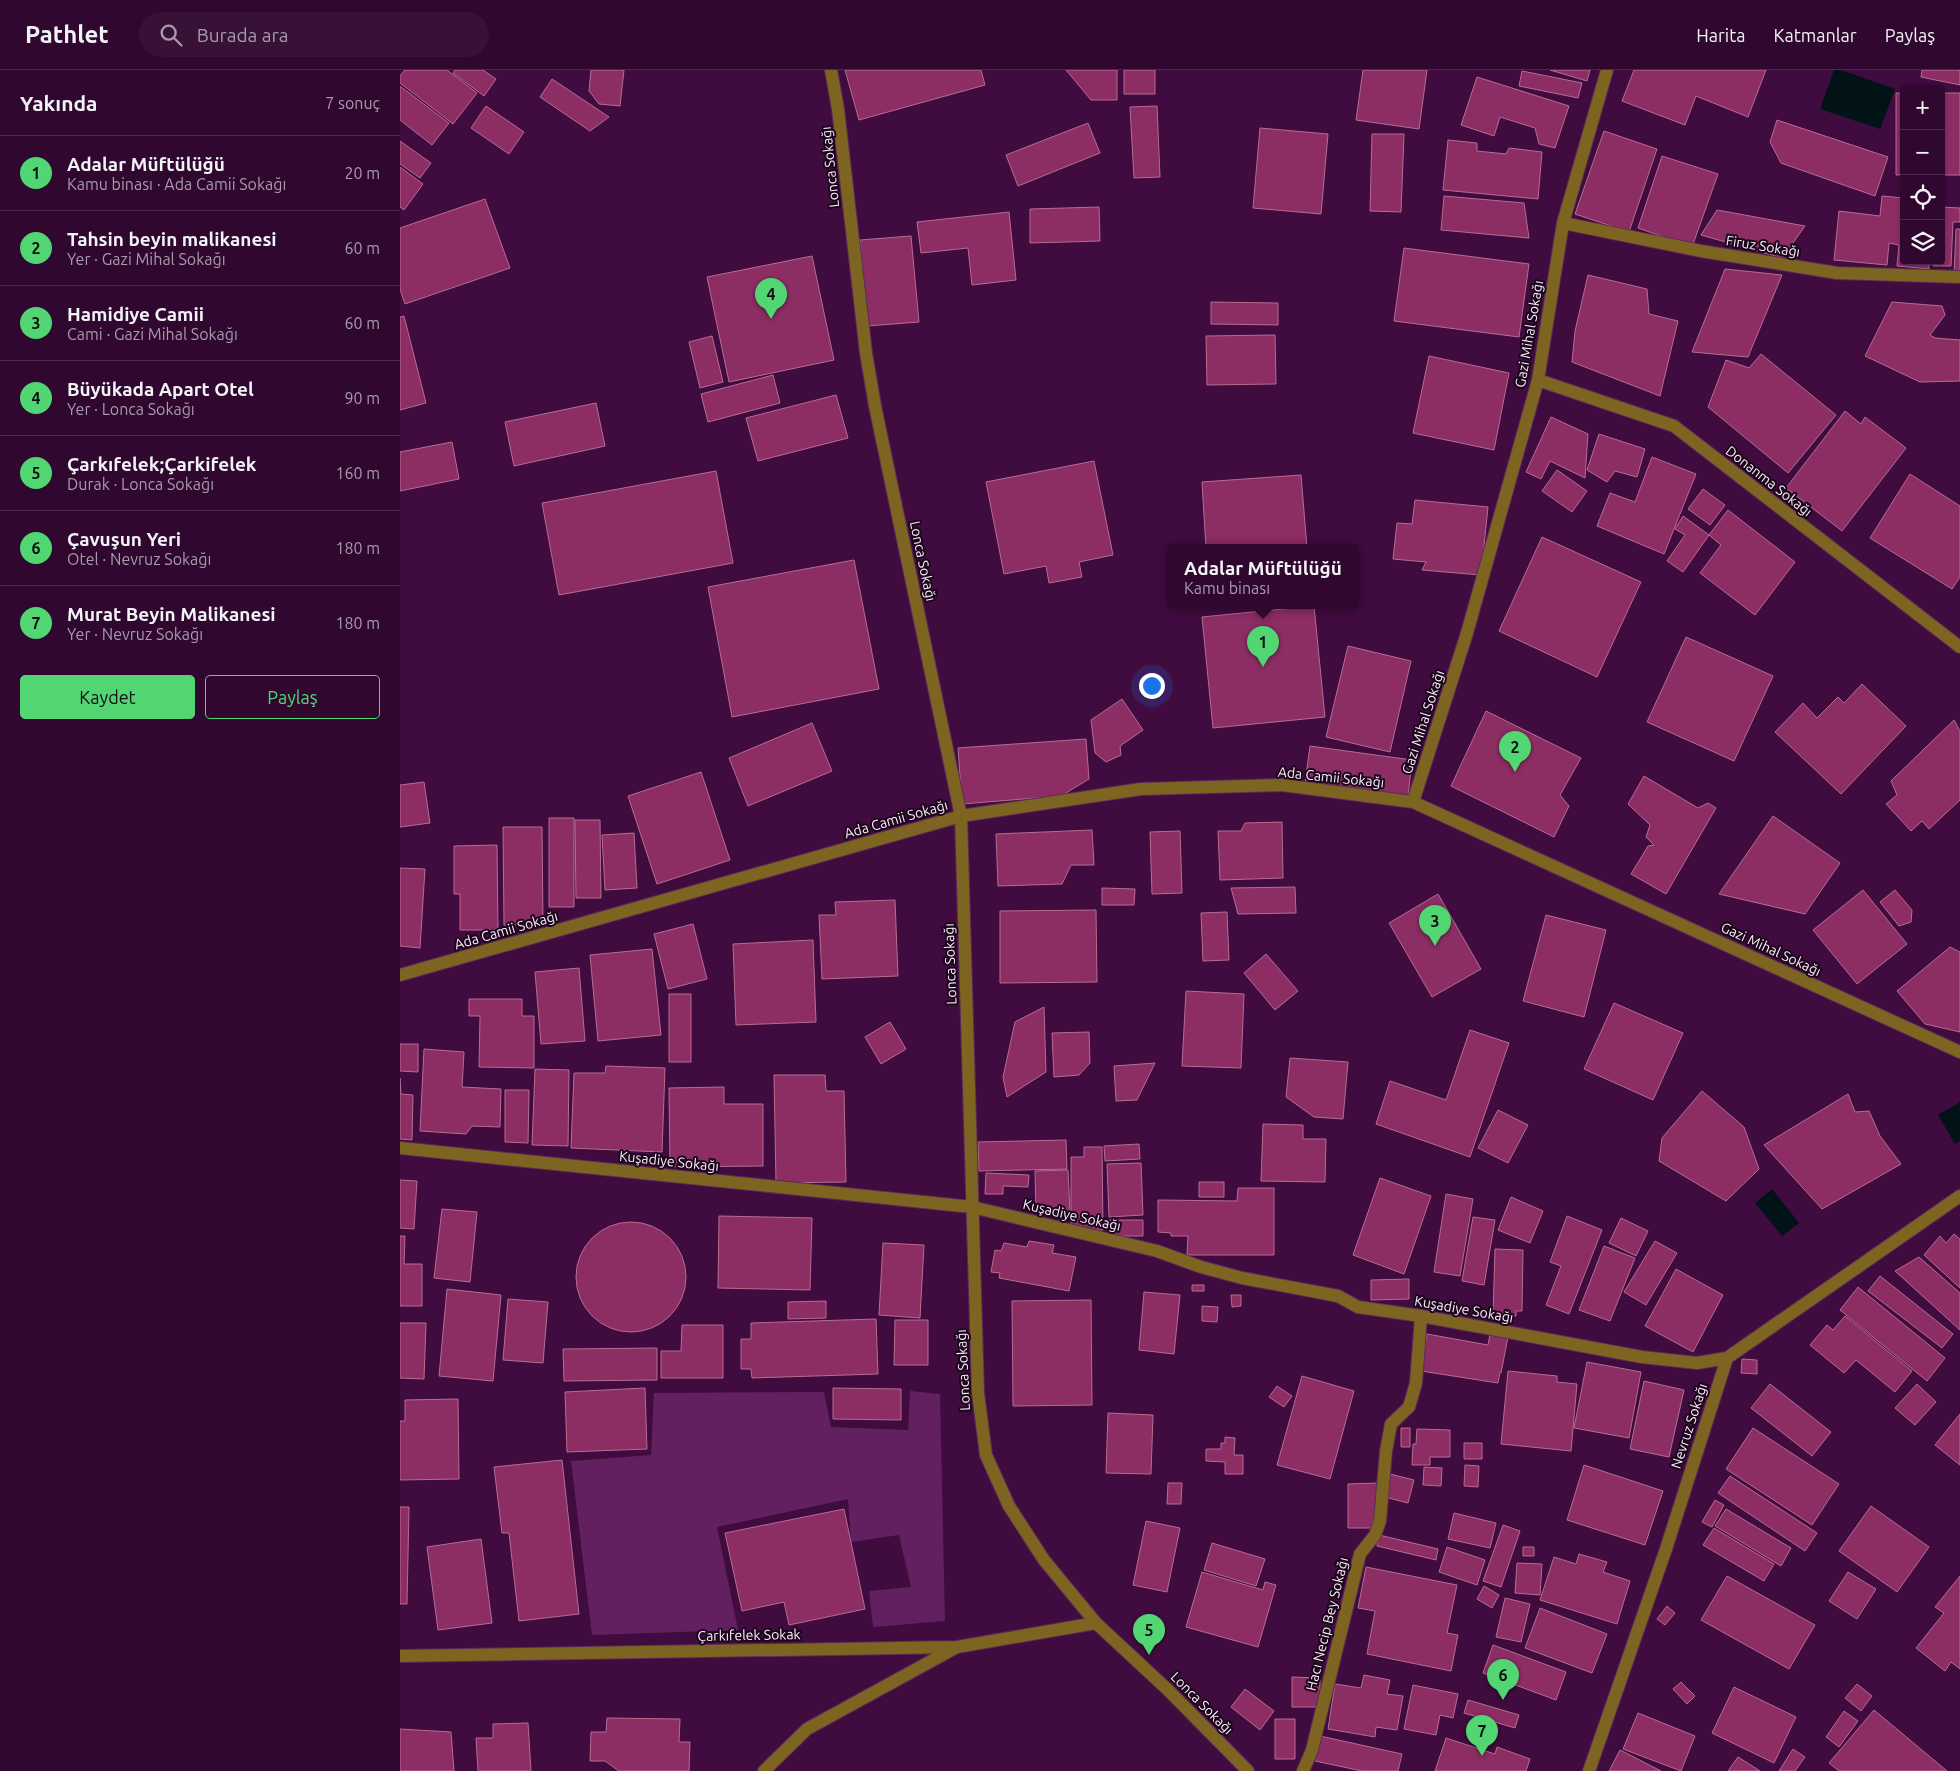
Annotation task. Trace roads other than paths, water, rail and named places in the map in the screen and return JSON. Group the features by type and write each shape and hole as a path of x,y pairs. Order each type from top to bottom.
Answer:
{"street":[{"name":"Lonca Sokağı","path":"831,70 838,109 866,353 875,406 961,816 978,1393 986,1455 1009,1506 1044,1560 1096,1623 1168,1690 1248,1771"},
{"name":"Gazi Mihal Sokağı","path":"1607,70 1563,223 1538,380 1467,633 1413,802 1960,1052"},
{"name":"Firuz Sokağı","path":"1563,223 1701,252 1837,273 1960,278"},
{"name":"Donanma Sokağı","path":"1538,380 1674,426 1960,647"},
{"name":"Ada Camii Sokağı","path":"400,975 961,816 1141,789 1282,785 1413,802"},
{"name":"Kuşadiye Sokağı","path":"400,1148 972,1207 1157,1251 1201,1267 1242,1278 1338,1296 1358,1307 1421,1316 1642,1357 1697,1363 1727,1358"},
{"path":"1727,1358 1960,1196"},
{"name":"Hacı Necip Bey Sokağı","path":"1303,1771 1312,1750 1360,1554 1375,1535 1380,1521 1386,1451 1391,1424 1409,1406 1416,1384 1421,1316"},
{"name":"Nevruz Sokağı","path":"1589,1771 1666,1550 1727,1358"},
{"name":"Çarkıfelek Sokak","path":"400,1656 957,1647 1096,1623"},
{"path":"764,1771 807,1729 957,1647"}],"place":[{"name":"Büyükada Apart Otel","path":"771,319"},
{"name":"Adalar Müftülüğü","path":"1263,667"},
{"name":"Tahsin beyin malikanesi","path":"1515,772"},
{"name":"Hamidiye Camii","path":"1435,946"},
{"name":"Çarkıfelek;Çarkifelek","path":"1149,1655"},
{"name":"Çavuşun Yeri","path":"1503,1700"},
{"name":"Murat Beyin Malikanesi","path":"1482,1756"}]}
